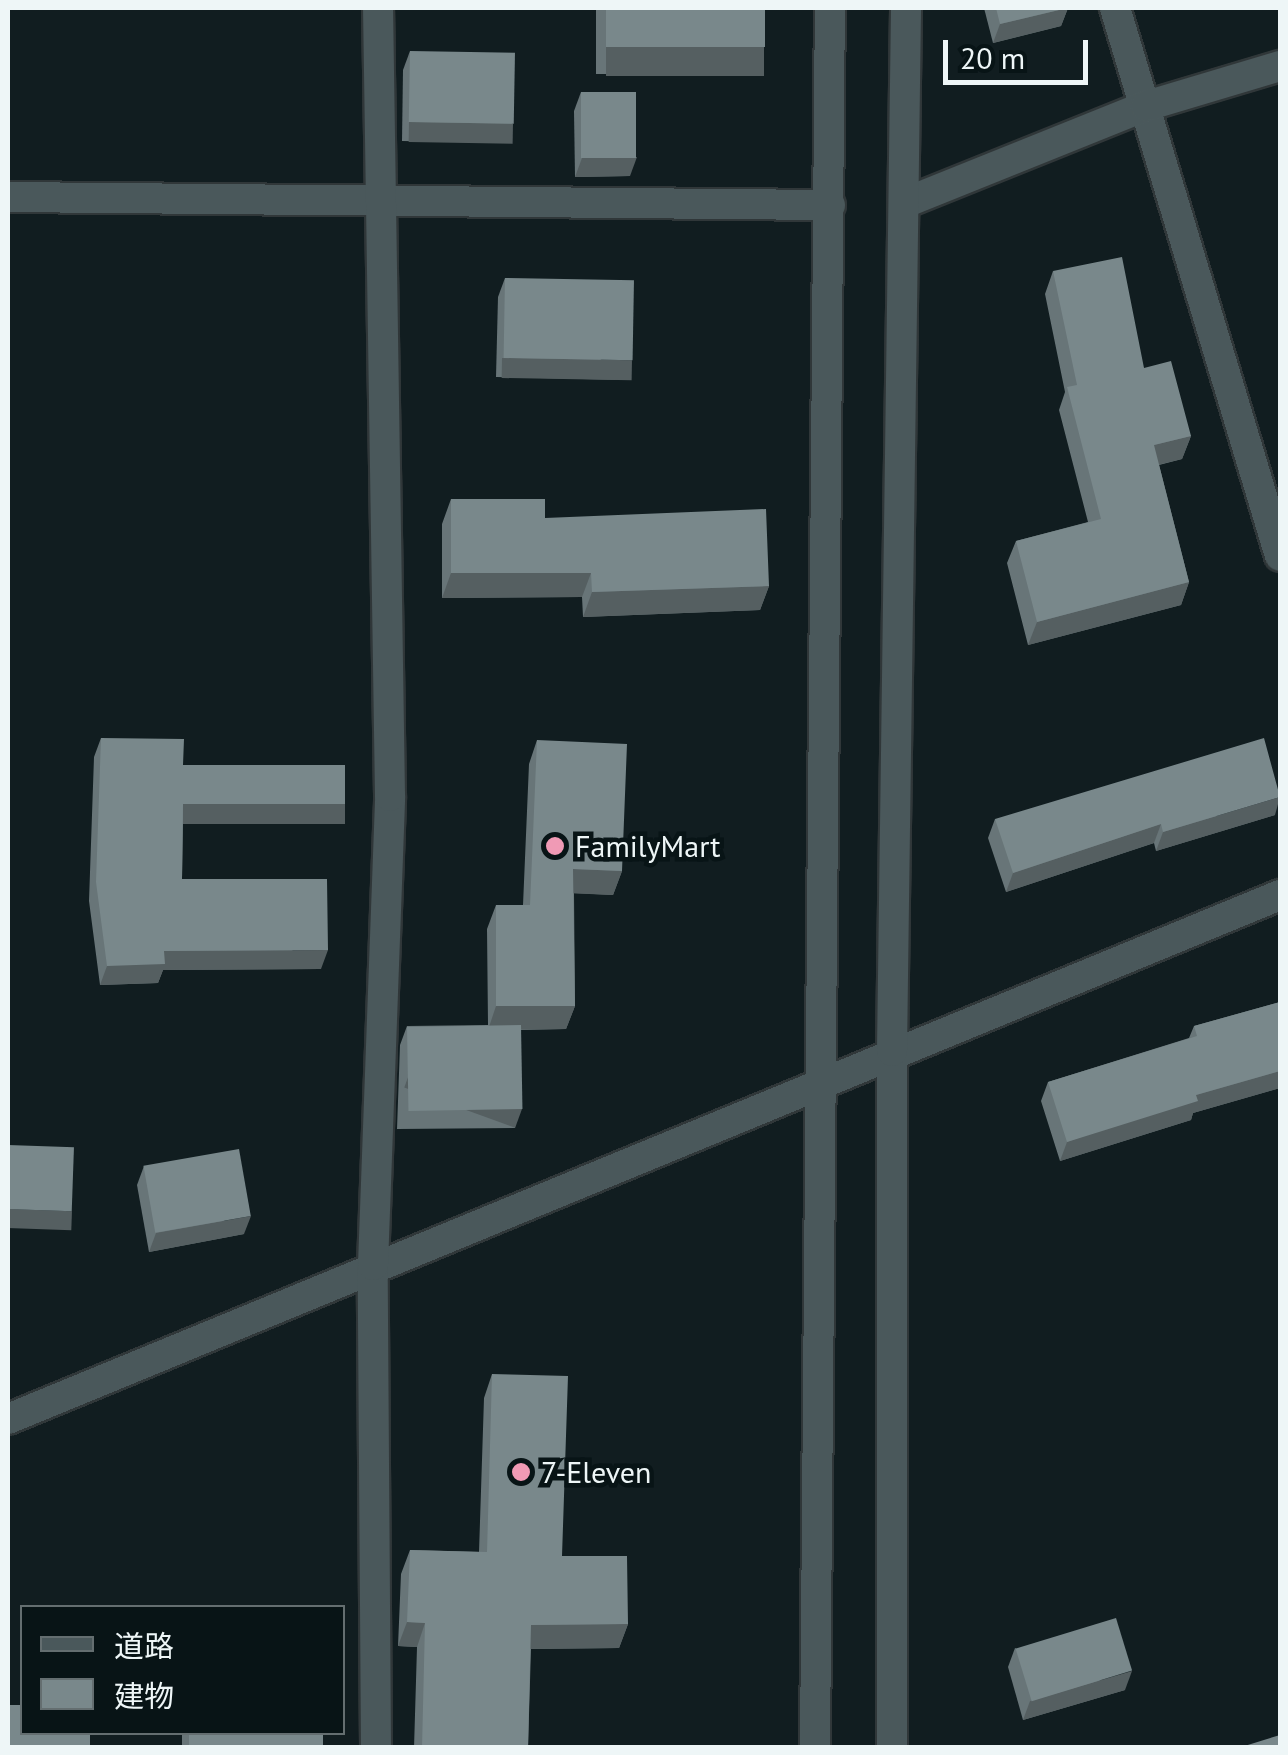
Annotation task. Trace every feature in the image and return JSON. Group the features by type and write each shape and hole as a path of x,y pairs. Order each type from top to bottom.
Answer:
{"street":[{"path":"376,1748 373,1265 390,796 378,8"},
{"path":"815,1748 830,8"},
{"path":"892,1748 892,1052 907,202 906,8"},
{"path":"1115,8 1280,556"},
{"path":"907,202 1146,106 1280,66"},
{"path":"8,198 830,206"},
{"path":"8,1419 373,1265 1280,894"}],"building":[{"path":"606,8 765,8 765,47 606,47"},
{"path":"996,8 1067,8 1000,24"},
{"path":"410,51 515,53 514,124 409,122"},
{"path":"581,92 636,92 636,158 581,158"},
{"path":"1122,257 1144,368 1171,361 1191,436 1154,445 1189,582 1037,622 1016,541 1101,519 1067,387 1077,385 1053,271"},
{"path":"505,278 634,280 633,360 504,358"},
{"path":"451,499 545,499 545,518 766,509 769,586 592,592 591,573 451,573"},
{"path":"101,738 184,739 183,765 345,765 345,804 183,804 182,879 327,879 328,950 164,951 165,964 107,966 96,882"},
{"path":"1264,738 1280,797 1163,832 1161,824 1013,873 995,819"},
{"path":"537,740 627,744 622,871 573,869 575,1006 496,1006 496,905 530,905"},
{"path":"1280,1002 1280,1071 1196,1095 1198,1101 1067,1142 1048,1082 1197,1036 1194,1026"},
{"path":"521,1025 522,1109 408,1111 407,1027"},
{"path":"8,1145 74,1147 72,1211 8,1209"},
{"path":"239,1149 251,1216 155,1233 143,1166"},
{"path":"492,1374 568,1376 562,1556 627,1556 628,1624 531,1625 528,1748 422,1748 425,1623 407,1622 410,1550 487,1552"},
{"path":"1116,1618 1132,1671 1032,1701 1016,1649"},
{"path":"8,1705 20,1705 20,1735 90,1735 90,1748 8,1748"},
{"path":"189,1735 323,1735 323,1748 189,1748"},
{"path":"1280,1735 1280,1748 1238,1748"}],"place":[{"name":"FamilyMart","path":"555,846"},
{"name":"7-Eleven","path":"521,1472"}]}
